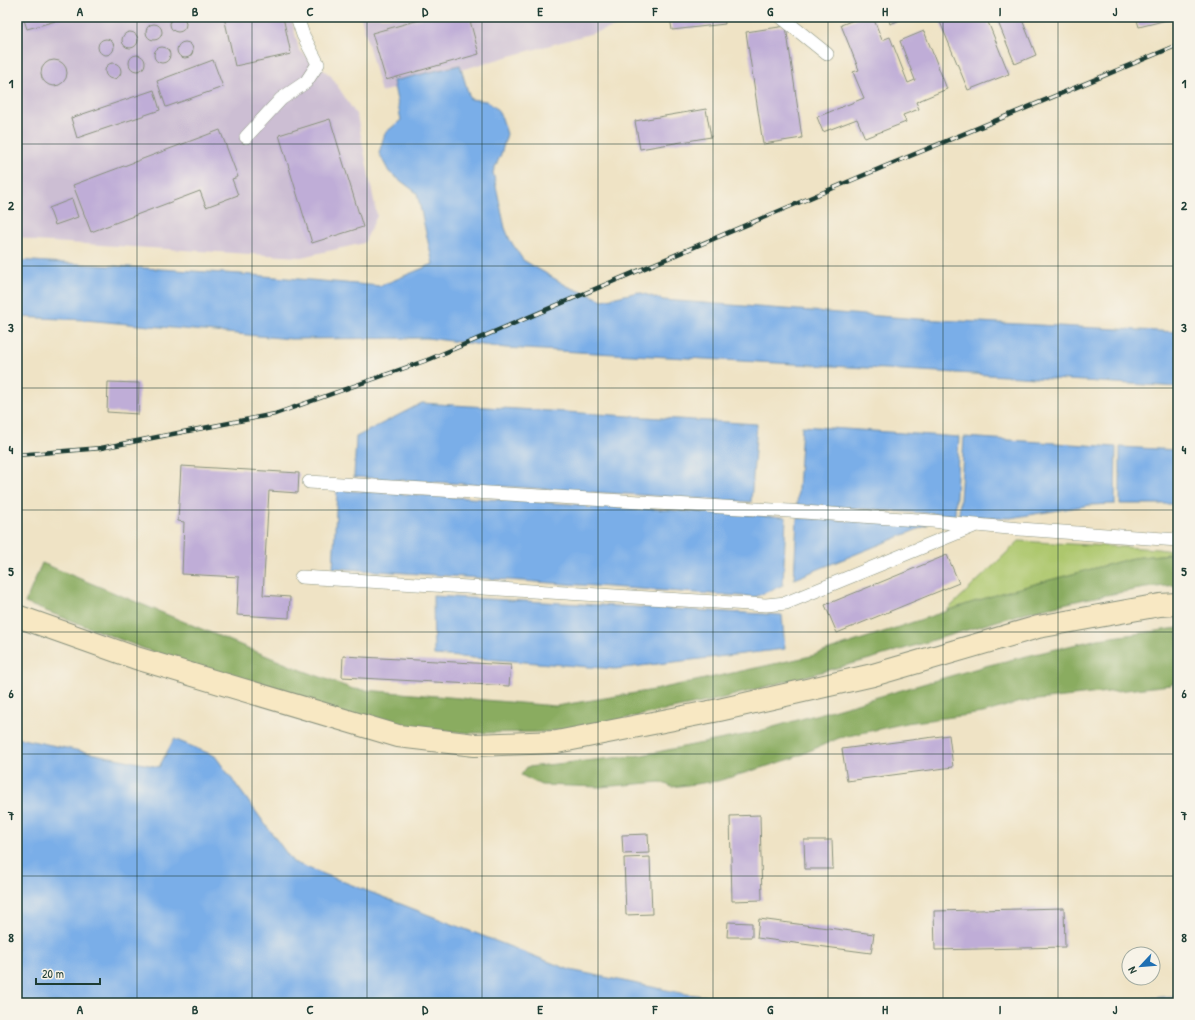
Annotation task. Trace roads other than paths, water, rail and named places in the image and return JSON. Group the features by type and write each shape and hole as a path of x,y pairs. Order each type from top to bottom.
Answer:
{"main road":[{"path":"17,616 136,658 398,736 475,745 557,742 719,710 873,674 1038,627 1160,605 1178,604"}],"lane":[{"path":"246,137 280,99 306,82 318,64 302,35 297,17"},
{"path":"781,17 827,54"},
{"path":"309,482 932,521 1178,540"},
{"path":"301,577 766,605 786,603 976,525"}],"water":[{"path":"460,65 470,99 486,101 496,108 502,118 507,134 501,154 493,172 505,228 510,240 523,260 567,286 603,300 638,292 663,300 919,319 1178,332 1178,387 506,348 427,338 291,339 85,320 17,317 17,260 240,274 380,286 433,264 417,193 389,172 379,153 385,133 401,120 393,81"},
{"path":"422,403 757,424 751,502 354,477 356,437"},
{"path":"802,426 959,437 955,515 797,505"},
{"path":"964,437 1116,447 1115,504 1090,505 1010,518 959,515"},
{"path":"1120,447 1178,450 1178,504 1120,504"},
{"path":"337,490 786,517 783,585 755,597 333,568"},
{"path":"797,518 928,525 794,579"},
{"path":"433,596 782,615 785,649 615,669 434,655"},
{"path":"17,738 159,767 174,739 215,756 293,862 570,970 686,994 769,1003 17,1003"},
{"path":"1177,996 1178,1003 1091,1003"}],"railway":[{"path":"17,455 101,448 275,414 430,359 857,178 1178,45"}]}
